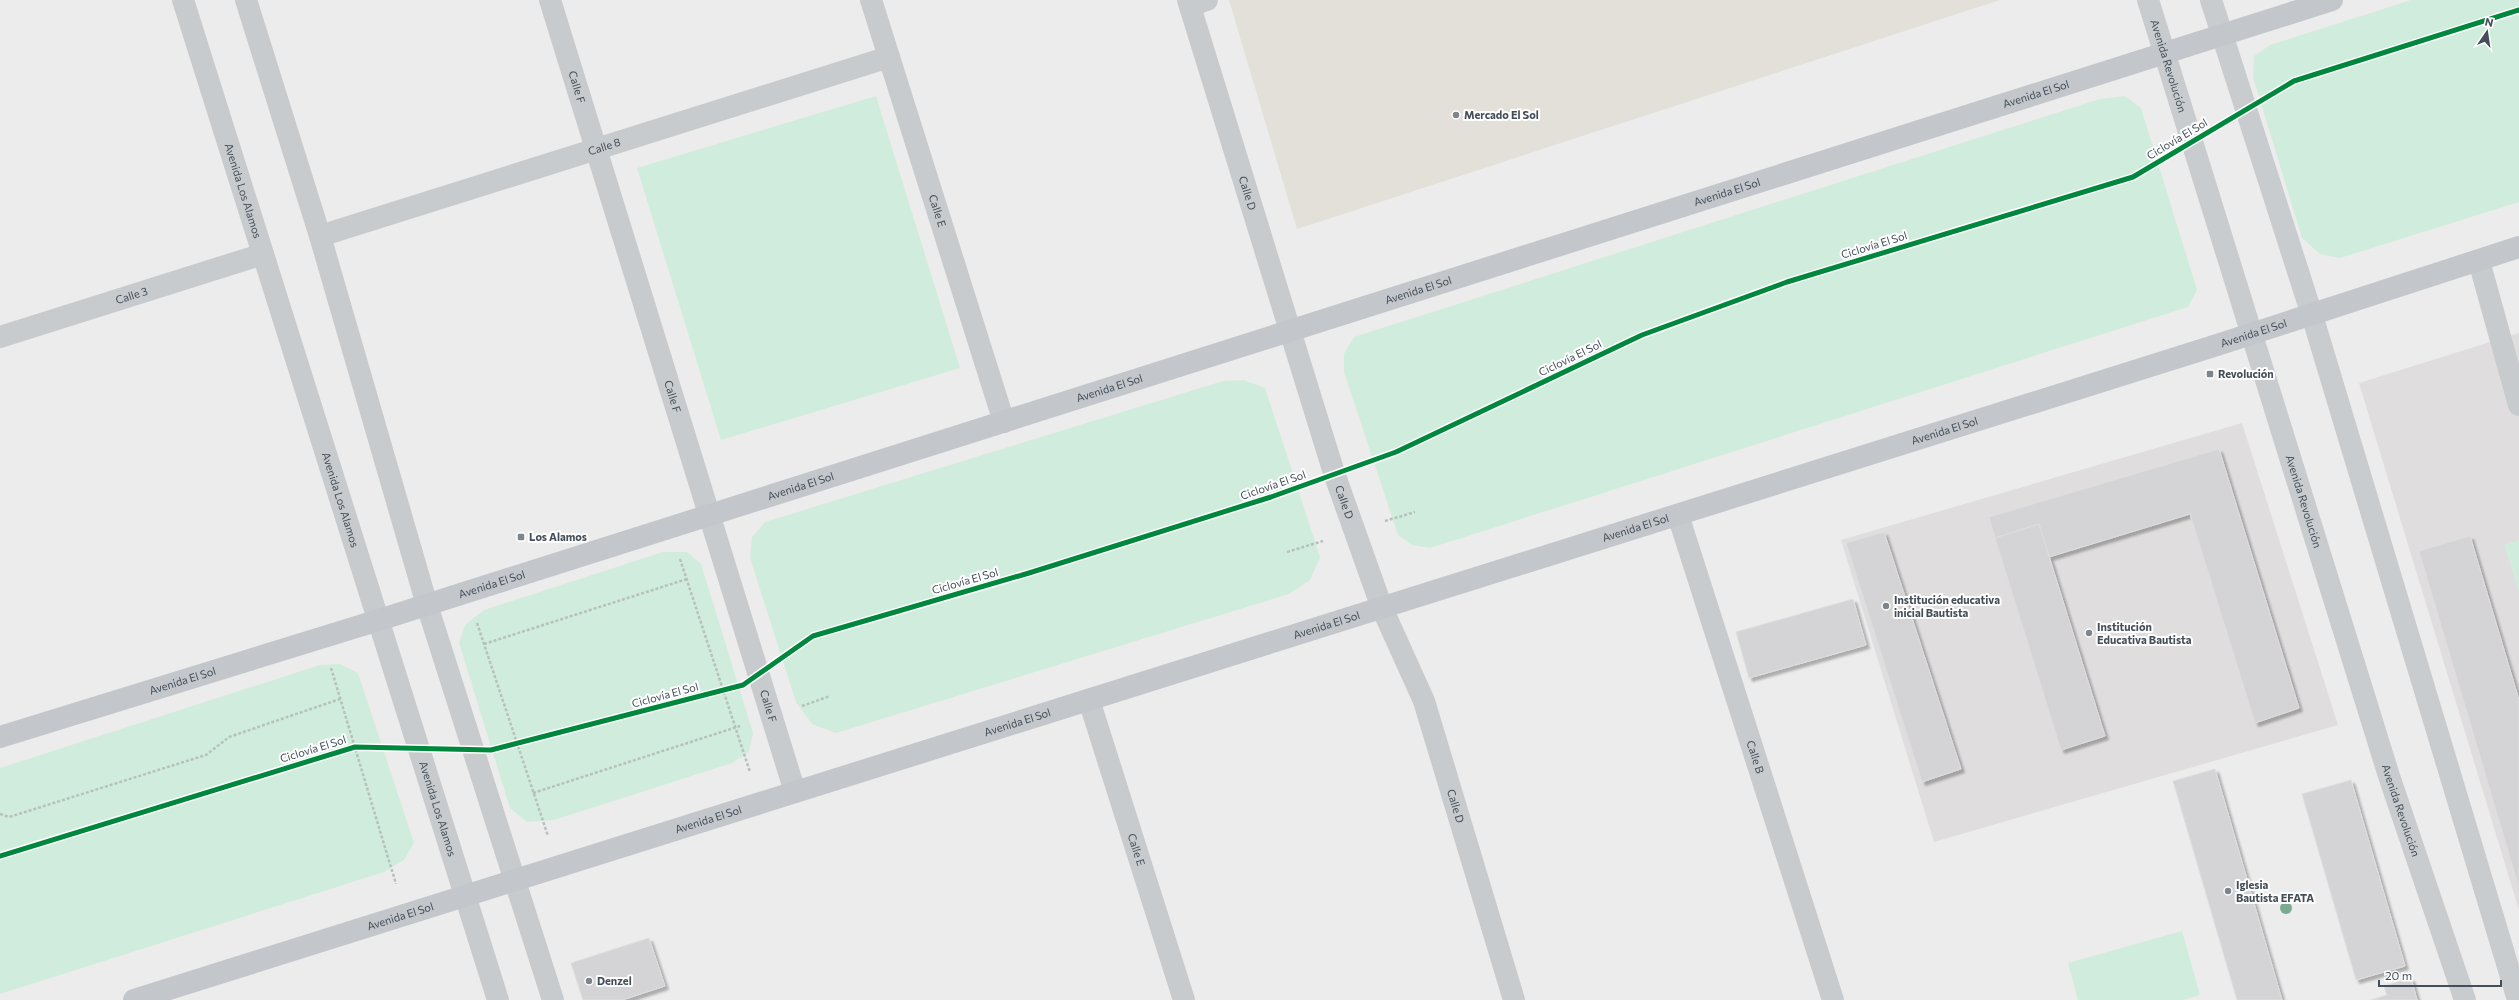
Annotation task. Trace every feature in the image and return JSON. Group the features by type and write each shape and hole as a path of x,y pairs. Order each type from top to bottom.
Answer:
{"main road":[{"name":"Avenida Revolución","path":"2148,0 2253,334 2389,776 2465,1000"},
{"path":"2211,0 2312,315 2518,1000"},
{"name":"Avenida El Sol","path":"0,737 427,605 2332,0"},
{"name":"Avenida El Sol","path":"134,1000 2253,334 2519,247"}],"street":[{"name":"Avenida Los Alamos","path":"183,0 498,1000"},
{"path":"246,0 320,236 427,605 553,1000"},
{"name":"Calle F","path":"550,0 795,792"},
{"name":"Calle E","path":"871,0 1004,422"},
{"name":"Calle D","path":"1195,2 1290,330 1334,473 1382,608 1424,701 1514,1000"},
{"name":"Calle 8","path":"320,236 889,57"},
{"name":"Calle 3","path":"0,337 262,254"},
{"path":"2479,261 2519,405"},
{"name":"Calle B","path":"1678,515 1833,1000"},
{"name":"Calle E","path":"1089,700 1184,1000"}],"path":[{"path":"670,527 760,803"},
{"path":"484,644 687,579"},
{"path":"466,592 558,867"},
{"path":"322,637 406,915"},
{"path":"0,814 9,817 206,755 229,737 340,699"},
{"path":"533,792 736,727"},
{"path":"473,750 491,750 525,743"}],"shaded area":[{"name":"Mercado El Sol","path":"1229,0 2000,0 1297,229"},
{"path":"2519,333 2519,910 2359,383"},
{"name":"Institución Educativa Bautista","path":"2242,423 2338,725 1934,842 1841,540"}],"green space":[{"path":"2411,0 2519,0 2519,202 2340,258 2320,254 2302,238 2253,77 2254,56 2270,45"},
{"path":"876,96 960,368 721,440 637,168"},
{"path":"2125,96 2141,108 2197,290 2188,307 1430,548 1412,545 1398,535 1344,372 1344,354 1354,337 2100,99"},
{"path":"1244,380 1265,388 1320,557 1310,580 1289,594 836,733 812,724 796,702 750,558 752,537 765,522 1223,381"},
{"path":"2519,540 2519,592 2504,545"},
{"path":"663,552 687,552 701,564 753,733 749,752 732,763 554,820 527,822 510,808 459,643 465,625 484,610"},
{"path":"340,664 358,673 414,843 404,860 384,872 0,994 0,768 320,665"},
{"path":"2182,931 2200,995 2183,1000 2078,1000 2068,963"}],"building":[{"path":"2219,449 2299,708 2255,723 2190,514 2049,557 2039,524 1995,538 1989,517"},
{"path":"2039,524 2105,736 2061,750 1995,538"},
{"path":"1884,532 1961,769 1922,782 1846,543"},
{"path":"2470,536 2519,700 2519,888 2419,551"},
{"path":"1853,599 1866,645 1749,678 1736,632"},
{"name":"Iglesia Bautista EFATA","path":"2215,769 2282,1000 2237,1000 2173,781"},
{"path":"2351,780 2405,966 2356,980 2302,794"},
{"path":"649,938 665,986 622,1000 583,1000 571,963"},
{"path":"2411,978 2417,1000 2371,1000 2387,995 2384,986"}],"cycle path":[{"name":"Ciclovía El Sol","path":"0,856 355,747 491,750 743,685 813,636 1029,573 1271,497 1396,452 1642,335 1787,282 2133,177 2294,81 2519,10"}],"place":[{"name":"Mercado El Sol","path":"1456,115"},
{"name":"Revolución","path":"2210,374"},
{"name":"Los Alamos","path":"521,537"},
{"name":"Institución educativa inicial Bautista","path":"1886,606"},
{"name":"Institución Educativa Bautista","path":"2089,633"},
{"name":"Iglesia Bautista EFATA","path":"2228,891"},
{"name":"Denzel","path":"589,981"}]}
